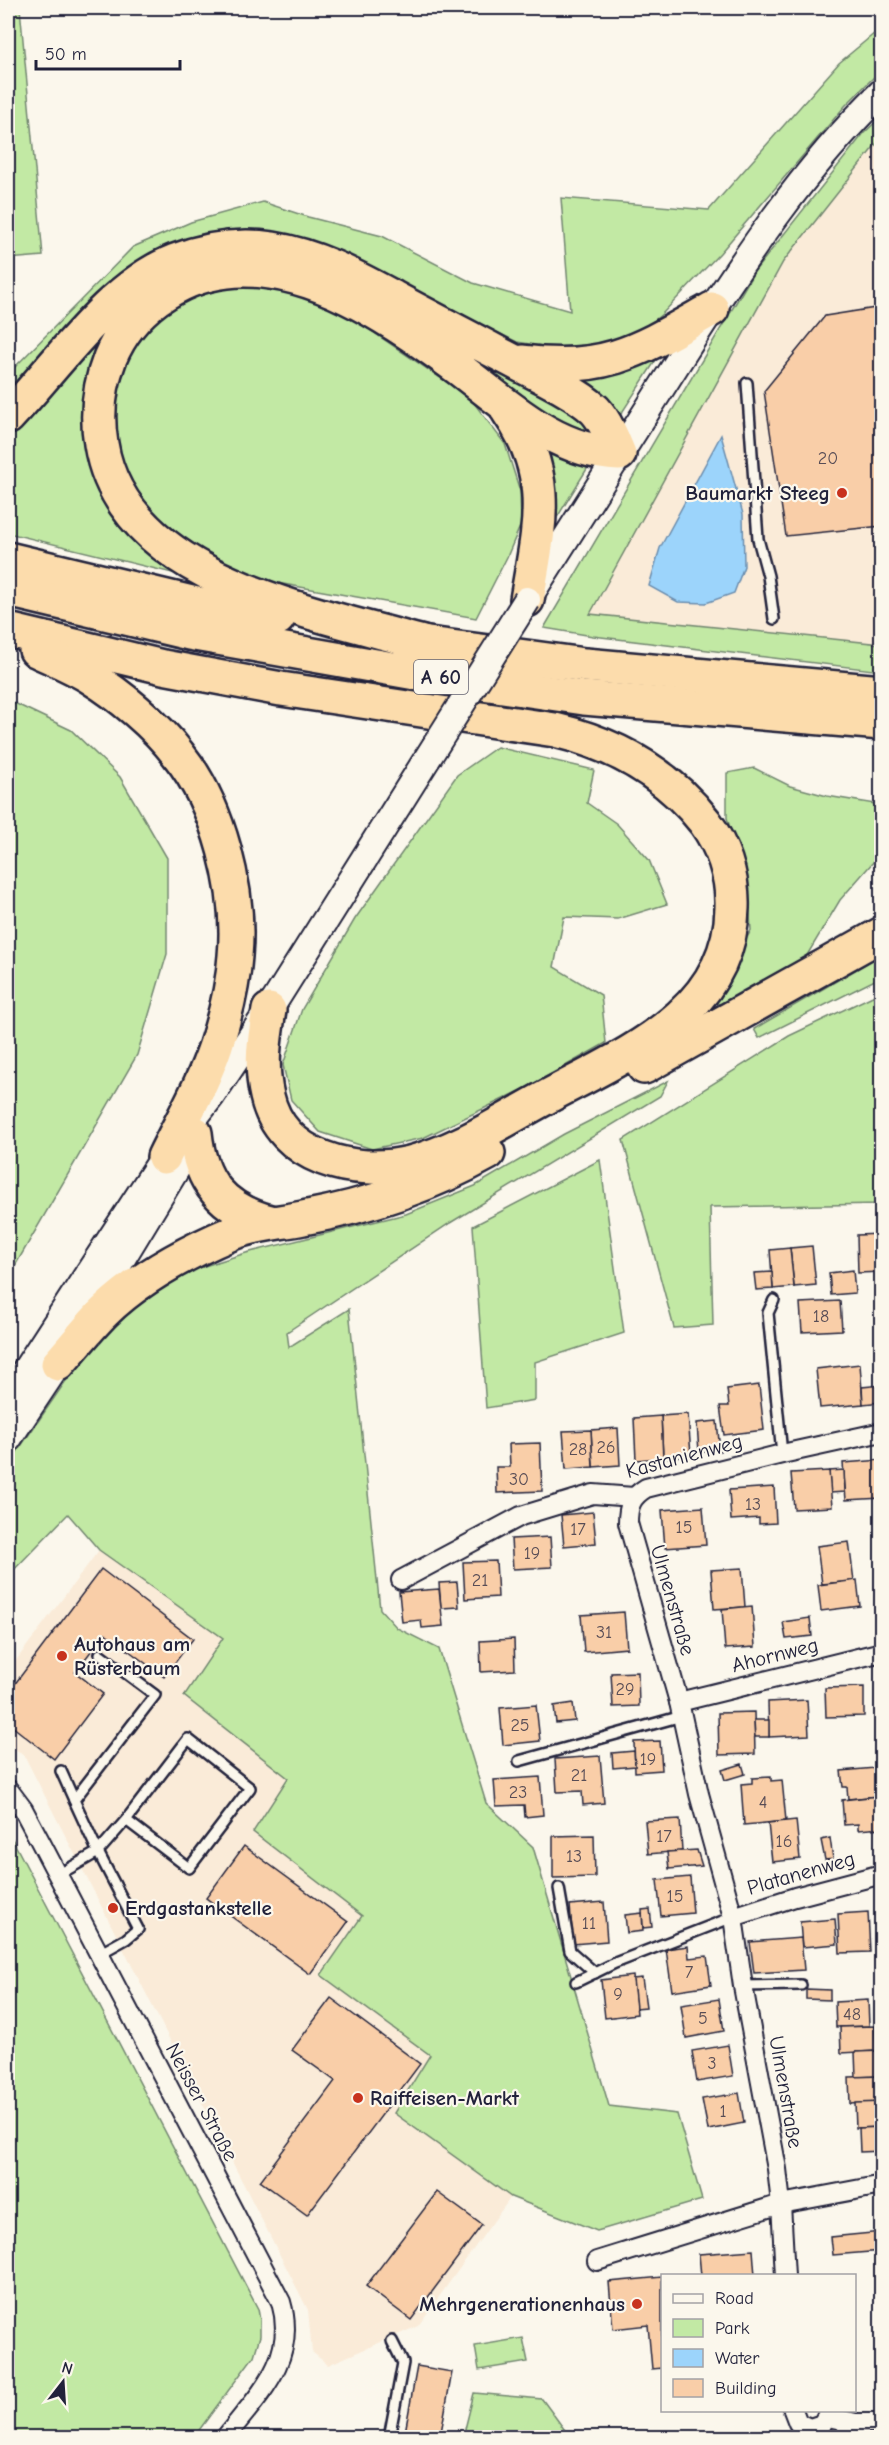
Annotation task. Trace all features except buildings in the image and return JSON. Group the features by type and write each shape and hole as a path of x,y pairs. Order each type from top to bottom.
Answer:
{"highway":[{"path":"8,417 103,312 144,278 174,262 210,250 230,248 271,249 324,262 584,401 597,412 612,436 619,454 573,446 545,431 501,402 454,364 345,296 315,283 284,274 246,270 198,277 183,283 155,300 136,318 114,348 103,378 98,416 107,471 116,491 132,513 165,546 212,575 258,596 426,644"},
{"path":"512,361 562,366 598,363 653,343 712,309"},
{"path":"501,402 527,442 533,455 537,479 538,527 527,600"},
{"name":"A 60","path":"8,559 192,603 426,644 585,665 882,692"},
{"name":"A 60","path":"8,590 189,633 422,674 584,698 882,723"},
{"path":"8,630 162,667 281,689 555,730 596,741 652,771 676,790 710,829 726,862 733,899 729,936 717,970 708,985 684,1012 651,1040 485,1131 442,1152 409,1163 381,1167 355,1167 330,1161 309,1152 291,1138 278,1121 267,1099 264,1083 262,1050 269,1010"},
{"path":"8,636 89,676 147,721 178,754 200,788 226,857 234,911 235,956 226,1006 216,1045 206,1070 164,1157"},
{"path":"58,1364 105,1311 140,1283 173,1262 233,1233 270,1222 303,1218 368,1202 409,1191 440,1179 882,933"},
{"path":"195,1133 201,1167 221,1196 236,1210 270,1222"}],"main road":[{"path":"8,1397 164,1157 212,1095 269,1010 712,309 784,204 855,118 882,92"},
{"path":"8,1439 58,1364 174,1173 212,1095"}],"street":[{"name":"Kastanienweg","path":"401,1581 521,1516 593,1494 634,1497 646,1488 882,1432"},
{"name":"Ulmenstraße","path":"634,1497 628,1509 628,1523 680,1709 699,1794 733,1917 782,2204 785,2274"},
{"name":"Ahornweg","path":"680,1709 882,1652"},
{"name":"Neisser Straße","path":"8,1788 23,1809 271,2280 284,2314 286,2334 281,2358 272,2375 225,2438"},
{"name":"Platanenweg","path":"733,1917 795,1897 882,1874"},
{"path":"597,2261 782,2204 882,2185"},
{"path":"794,2412 796,2420 806,2427 836,2422 882,2423"}],"lane":[{"path":"747,383 758,539 768,576 774,619"},
{"path":"774,1299 768,1313 782,1454"},
{"path":"74,1800 154,1695 100,1654"},
{"path":"519,1761 680,1709"},
{"path":"58,1875 98,1852 126,1820 188,1739 249,1788 189,1868 126,1820"},
{"path":"61,1771 98,1852 138,1929 126,1939 99,1954"},
{"path":"559,1888 570,1951 595,1973"},
{"path":"576,1982 733,1917"},
{"path":"743,1986 801,1985"},
{"path":"389,2438 403,2363 392,2341"}],"shaded area":[{"path":"881,138 881,644 589,615 783,262"},
{"path":"99,1550 223,1638 288,1778 253,1832 363,1916 322,1975 431,2056 394,2113 511,2197 418,2326 328,2365 312,2352 308,2310 25,1757 8,1743 8,1671"}],"green space":[{"path":"8,8 20,8 43,256 8,259"},
{"path":"881,28 881,70 845,106 720,253 662,314 634,337 579,352 517,342 369,268 228,236 8,395 8,374 133,247 191,222 263,202 308,217 382,236 473,283 570,311 561,198 709,210 839,63"},
{"path":"881,117 881,138 783,262 590,614 881,644 881,671 544,628 754,272 864,133"},
{"path":"243,282 309,295 345,313 471,399 505,444 520,491 521,524 476,618 266,581 192,553 163,531 120,474 110,393 141,329 189,293"},
{"path":"128,304 85,448 201,580 8,533 8,435"},
{"path":"401,316 546,389 594,430 585,443"},
{"path":"665,346 614,425 555,376"},
{"path":"541,439 590,464 545,537"},
{"path":"8,700 71,730 120,777 167,858 167,954 137,1055 8,1278"},
{"path":"497,747 594,770 587,803 617,824 649,860 667,904 618,919 564,917 554,967 601,995 606,1043 528,1087 423,1138 372,1149 320,1132 291,1100 283,1065 302,1009 355,919 457,775"},
{"path":"754,768 790,786 827,796 881,805 881,853 840,900 800,967 726,1006 713,1002 751,930 748,887 727,818 727,773"},
{"path":"881,955 881,977 759,1038 754,1029"},
{"path":"881,992 881,1204 710,1207 713,1325 674,1328 623,1140 789,1036"},
{"path":"668,1081 660,1096 450,1223 287,1332 289,1347 349,1309 380,1609 397,1628 439,1649 486,1803 533,1847 609,2106 677,2114 702,2200 597,2231 511,2197 394,2113 430,2055 321,1975 362,1916 253,1832 288,1778 184,1696 223,1638 99,1550 68,1514 8,1576 8,1465 85,1353 122,1313 179,1274 246,1253 406,1214 475,1186 564,1134"},
{"path":"600,1160 624,1333 535,1362 535,1400 486,1408 473,1226"},
{"path":"8,1831 258,2309 260,2336 254,2356 194,2437 8,2437"},
{"path":"523,2338 528,2362 479,2370 475,2346"},
{"path":"474,2393 542,2399 570,2437 463,2437"}],"water":[{"path":"721,435 743,514 744,566 734,593 706,603 678,602 649,586 660,548"}],"place":[{"name":"Baumarkt Steeg","path":"842,493"},
{"name":"Autohaus am Rüsterbaum","path":"62,1656"},
{"name":"Erdgastankstelle","path":"113,1908"},
{"name":"Raiffeisen-Markt","path":"358,2098"},
{"name":"Mehrgenerationenhaus","path":"637,2304"}]}
